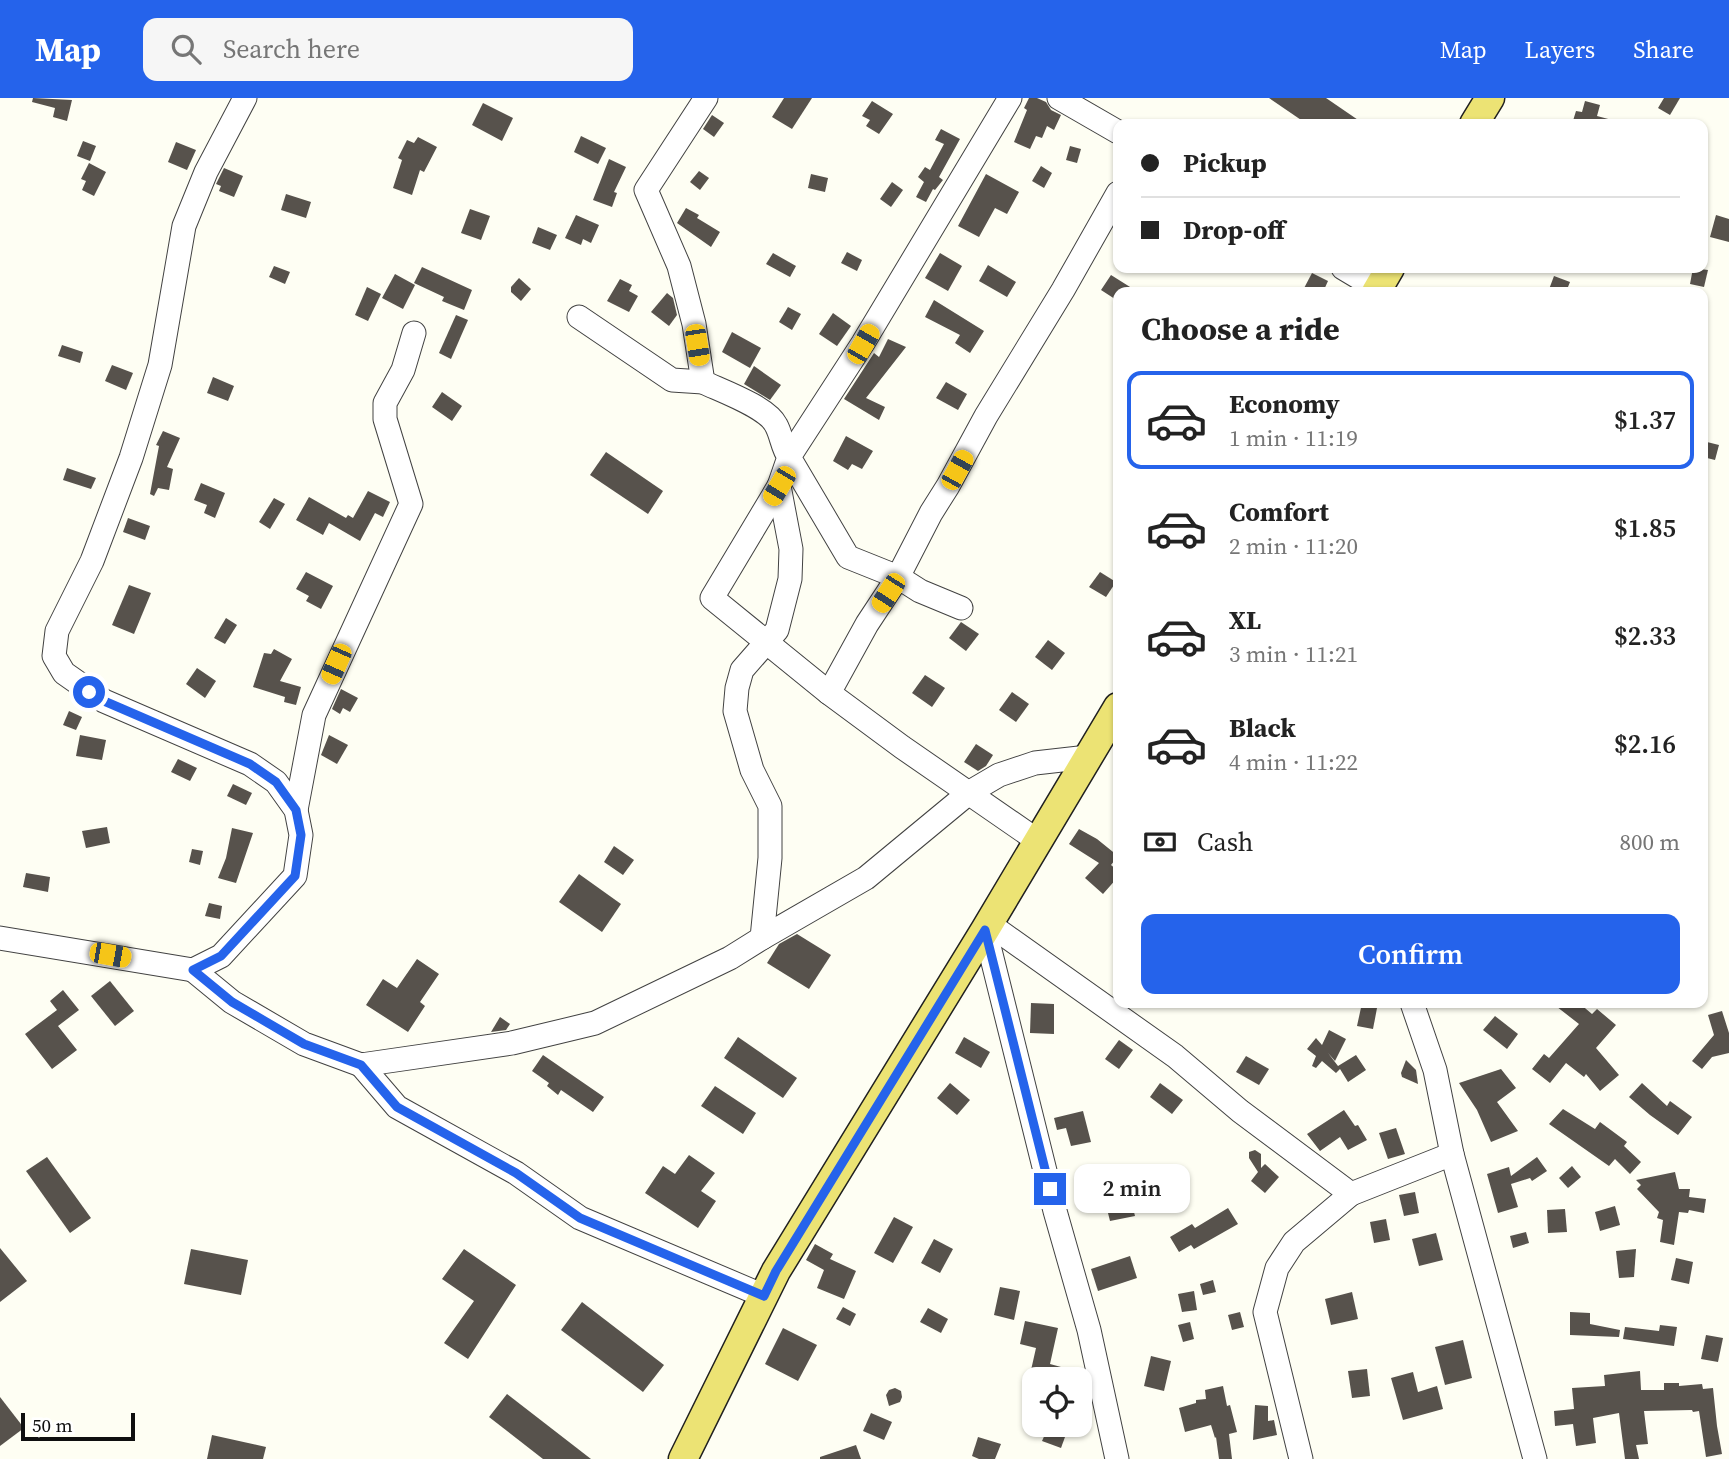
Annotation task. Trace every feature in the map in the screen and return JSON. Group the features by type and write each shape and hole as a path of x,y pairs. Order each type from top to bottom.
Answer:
{"main road":[{"path":"1477,119 1490,98"},
{"path":"683,1459 776,1271 1088,757 1113,726"}],"street":[{"path":"246,98 206,172 184,226 160,365 131,458 92,561 57,631 54,656 64,673 104,701 250,764 276,782 296,810"},
{"path":"703,382 694,324 679,266 646,190 706,98"},
{"path":"1010,98 863,344 789,457 779,486 712,598 829,693 1038,841"},
{"path":"1059,98 1113,129"},
{"path":"829,693 867,624 898,577 986,416 1113,202"},
{"path":"1356,273 1381,283"},
{"path":"579,317 672,380 703,382 761,410 776,423 784,449 848,557 898,577 920,592 961,608"},
{"path":"193,970 221,956 295,876 301,835 296,810 314,715 411,504 384,419 385,403 404,370 414,333"},
{"path":"762,938 770,858 770,806 752,770 735,711 742,670 777,630 790,579 791,549 779,486"},
{"path":"0,938 193,970 232,1002 304,1044 361,1065 512,1043 595,1023 730,958 866,878 970,792 999,775 1035,763 1088,757"},
{"path":"987,927 1175,1056 1240,1111 1351,1194"},
{"path":"987,927 1055,1211 1089,1330 1117,1459"},
{"path":"1414,1008 1435,1070 1452,1154 1535,1459"},
{"path":"361,1065 397,1107 516,1173 580,1218 764,1296"},
{"path":"1301,1459 1265,1312 1277,1268 1294,1242 1351,1194 1452,1154"}],"building":[{"path":"33,98 72,100 67,121 53,117 55,108 32,102"},
{"path":"784,98 812,98 792,129 772,117"},
{"path":"1029,98 1046,102 1051,110 1061,115 1054,130 1047,126 1042,138 1036,136 1030,149 1014,142"},
{"path":"1269,98 1326,98 1357,119 1300,119"},
{"path":"1664,98 1680,98 1670,115 1658,108"},
{"path":"872,101 893,114 879,134 866,126 870,120 862,116"},
{"path":"1585,101 1600,105 1597,116 1608,119 1574,119 1576,111 1582,112"},
{"path":"483,103 513,118 502,141 472,125"},
{"path":"712,115 724,123 714,137 703,129"},
{"path":"941,129 960,139 939,177 943,180 933,189 926,202 916,197 924,182 918,177 925,167 930,170 944,144 935,140"},
{"path":"581,136 606,148 598,164 574,152"},
{"path":"418,137 437,147 424,172 420,170 412,195 393,188 402,160 398,158 407,140 414,143"},
{"path":"83,141 96,146 90,161 77,156"},
{"path":"176,142 196,150 187,170 168,162"},
{"path":"1070,146 1081,149 1077,163 1066,160"},
{"path":"609,159 626,167 614,192 617,193 612,207 593,200"},
{"path":"89,163 106,172 94,196 82,190 86,181 81,179"},
{"path":"1041,166 1052,173 1044,188 1032,181"},
{"path":"224,168 243,176 234,197 219,191 221,186 216,184"},
{"path":"699,171 709,178 700,190 690,182"},
{"path":"811,174 828,178 825,192 808,188"},
{"path":"986,174 1019,192 1007,214 995,208 979,237 958,226"},
{"path":"892,182 903,190 891,207 880,199"},
{"path":"286,194 311,202 306,218 281,210"},
{"path":"686,208 720,232 711,247 677,223"},
{"path":"470,209 490,216 481,240 461,233"},
{"path":"576,215 599,225 591,243 583,239 581,245 565,238"},
{"path":"1716,215 1729,219 1729,242 1710,237"},
{"path":"538,227 557,235 550,250 532,243"},
{"path":"847,252 862,260 857,271 841,263"},
{"path":"773,253 796,266 790,277 766,264"},
{"path":"940,253 962,266 948,291 925,278"},
{"path":"988,265 1016,282 1007,297 979,281"},
{"path":"274,266 290,272 285,284 269,277"},
{"path":"422,267 472,290 464,310 442,301 444,297 414,283"},
{"path":"1312,273 1328,281 1325,287 1305,287"},
{"path":"1692,273 1707,273 1704,287 1690,284"},
{"path":"395,274 415,285 403,309 382,298"},
{"path":"1111,275 1130,287 1113,287 1113,298 1101,290"},
{"path":"1554,276 1570,282 1568,287 1550,287"},
{"path":"519,278 531,289 521,301 511,292 511,287"},
{"path":"620,279 632,285 629,291 638,296 629,312 607,301"},
{"path":"367,287 381,294 368,321 355,315"},
{"path":"667,293 673,298 677,315 669,326 651,312"},
{"path":"934,300 984,331 970,353 955,343 960,335 925,317"},
{"path":"788,307 801,314 792,330 779,322"},
{"path":"833,313 851,326 837,346 819,334"},
{"path":"456,315 468,320 451,359 439,353"},
{"path":"732,332 761,348 750,368 722,352"},
{"path":"888,339 906,347 866,398 885,407 879,420 844,399 874,353 879,357"},
{"path":"62,345 83,352 80,363 58,356"},
{"path":"112,365 133,373 126,390 105,381"},
{"path":"754,366 781,385 770,400 744,384"},
{"path":"213,377 234,386 228,401 207,393"},
{"path":"946,382 967,394 958,410 936,398"},
{"path":"442,392 462,406 452,421 432,407"},
{"path":"163,431 180,438 167,467 173,469 169,490 158,488 154,496 150,494 159,446 156,445"},
{"path":"846,436 873,451 862,469 852,464 848,470 833,461"},
{"path":"1708,442 1719,445 1715,460 1708,458"},
{"path":"606,452 663,491 648,514 590,475"},
{"path":"67,468 96,478 91,489 63,480"},
{"path":"201,483 225,493 215,518 204,513 207,505 194,500"},
{"path":"368,491 390,502 383,517 375,513 360,541 329,523 323,535 296,520 309,497 346,518 348,515 353,518"},
{"path":"274,498 285,504 270,529 259,522"},
{"path":"128,518 150,526 145,540 123,532"},
{"path":"306,572 333,586 321,609 306,601 309,596 296,589"},
{"path":"1100,572 1113,580 1113,586 1106,597 1089,587"},
{"path":"129,585 151,593 134,634 112,625"},
{"path":"226,618 237,625 225,644 214,638"},
{"path":"961,622 979,634 966,651 949,638"},
{"path":"1048,640 1065,653 1052,670 1035,657"},
{"path":"274,649 292,659 280,681 301,687 296,705 284,702 285,697 253,687 264,653 271,654"},
{"path":"197,668 216,681 205,698 186,684"},
{"path":"925,675 945,688 932,707 912,693"},
{"path":"341,689 358,698 350,712 343,708 340,714 332,709"},
{"path":"1012,692 1029,704 1016,722 999,710"},
{"path":"69,711 82,717 76,730 63,725"},
{"path":"80,735 106,740 102,760 76,756"},
{"path":"329,735 348,745 337,764 321,755"},
{"path":"976,744 993,755 986,766 978,771 964,762"},
{"path":"178,759 197,768 190,781 171,772"},
{"path":"233,784 252,793 246,805 227,796"},
{"path":"107,827 110,843 86,848 82,831"},
{"path":"232,828 253,833 236,883 218,878 226,858"},
{"path":"1079,829 1113,852 1113,883 1103,894 1085,878 1099,863 1069,844"},
{"path":"614,846 634,860 623,875 604,862"},
{"path":"192,849 203,851 200,865 189,862"},
{"path":"26,873 50,877 48,892 23,887"},
{"path":"579,874 621,904 602,932 559,902"},
{"path":"209,903 222,906 220,919 205,916"},
{"path":"797,934 831,955 809,989 767,963 779,944"},
{"path":"417,959 439,974 420,1002 425,1006 408,1032 366,1005 383,979 397,988"},
{"path":"110,981 134,1011 115,1026 91,996"},
{"path":"63,990 79,1010 58,1026 77,1050 52,1069 25,1034 57,1010 50,1001"},
{"path":"1031,1003 1054,1004 1054,1034 1030,1033"},
{"path":"1361,1008 1377,1008 1373,1029 1357,1026"},
{"path":"1558,1008 1585,1008 1592,1014 1597,1009 1616,1025 1596,1048 1619,1075 1600,1091 1586,1074 1584,1077 1566,1063 1550,1083 1532,1069 1544,1054 1549,1058 1579,1024"},
{"path":"1722,1011 1729,1033 1729,1053 1712,1057 1702,1069 1692,1061 1714,1035 1708,1015"},
{"path":"1495,1016 1518,1034 1507,1049 1483,1030"},
{"path":"500,1017 510,1024 506,1030 491,1032"},
{"path":"1329,1030 1346,1039 1335,1061 1328,1053 1338,1066 1356,1055 1366,1070 1348,1082 1340,1069 1336,1073 1322,1061 1316,1068 1312,1066 1316,1056 1307,1049 1316,1038 1322,1045"},
{"path":"738,1037 797,1078 783,1098 724,1058"},
{"path":"964,1037 990,1052 981,1068 955,1053"},
{"path":"1119,1040 1133,1050 1119,1069 1105,1059"},
{"path":"543,1055 604,1097 593,1112 561,1090 558,1095 547,1086 549,1083 532,1071"},
{"path":"1246,1056 1269,1069 1259,1085 1236,1072"},
{"path":"1406,1060 1416,1070 1418,1084 1402,1077"},
{"path":"1501,1069 1516,1088 1497,1102 1518,1131 1491,1142 1477,1110 1459,1083"},
{"path":"950,1083 970,1100 957,1115 937,1098"},
{"path":"1160,1083 1183,1100 1172,1114 1150,1097"},
{"path":"1642,1083 1667,1106 1670,1101 1692,1117 1678,1135 1629,1097"},
{"path":"715,1086 756,1113 743,1134 701,1106"},
{"path":"1563,1109 1595,1129 1600,1122 1627,1142 1624,1146 1641,1162 1630,1174 1615,1159 1609,1166 1549,1124"},
{"path":"1344,1110 1367,1140 1348,1150 1340,1137 1320,1151 1307,1134"},
{"path":"1083,1111 1091,1142 1071,1146 1066,1128 1057,1130 1054,1118"},
{"path":"1396,1128 1405,1154 1388,1159 1379,1133"},
{"path":"1255,1150 1261,1154 1261,1168 1265,1164 1279,1177 1265,1193 1251,1181 1258,1172 1249,1158 1249,1152"},
{"path":"689,1155 715,1173 701,1191 716,1201 698,1228 645,1193 663,1166 675,1174"},
{"path":"47,1157 91,1218 70,1233 26,1171"},
{"path":"1537,1157 1547,1171 1532,1181 1530,1178 1511,1184 1518,1207 1498,1213 1487,1174 1509,1167 1511,1176"},
{"path":"1572,1166 1581,1177 1568,1188 1559,1178"},
{"path":"1675,1172 1679,1189 1690,1189 1689,1197 1706,1199 1704,1213 1689,1210 1688,1213 1679,1212 1674,1245 1660,1242 1663,1220 1657,1218 1659,1212 1637,1189 1641,1185 1636,1180"},
{"path":"1127,1183 1135,1216 1110,1221 1102,1189"},
{"path":"1415,1192 1419,1213 1404,1216 1399,1195"},
{"path":"1615,1206 1620,1225 1600,1231 1595,1212"},
{"path":"1228,1208 1238,1224 1194,1249 1191,1245 1179,1252 1170,1237 1192,1224 1195,1228"},
{"path":"1565,1209 1567,1232 1548,1233 1547,1210"},
{"path":"894,1217 913,1227 893,1263 874,1253"},
{"path":"1386,1219 1390,1240 1374,1243 1370,1222"},
{"path":"1526,1232 1529,1243 1513,1248 1510,1236"},
{"path":"1436,1233 1443,1260 1419,1266 1412,1239"},
{"path":"934,1239 953,1249 940,1273 921,1263"},
{"path":"815,1244 833,1254 830,1259 856,1271 844,1299 817,1288 824,1270 806,1260"},
{"path":"0,1248 27,1281 0,1302"},
{"path":"191,1249 248,1260 241,1295 184,1284"},
{"path":"464,1249 516,1285 468,1359 444,1343 474,1301 442,1279"},
{"path":"1636,1249 1634,1277 1619,1278 1616,1251"},
{"path":"1130,1256 1137,1278 1098,1291 1091,1269"},
{"path":"1676,1258 1693,1262 1689,1284 1671,1280"},
{"path":"1213,1280 1216,1292 1203,1295 1200,1284"},
{"path":"1000,1287 1020,1291 1014,1320 994,1315"},
{"path":"1194,1291 1197,1310 1182,1312 1178,1294"},
{"path":"1352,1292 1358,1319 1331,1325 1325,1299"},
{"path":"582,1302 664,1365 643,1392 561,1330"},
{"path":"843,1307 856,1314 850,1326 836,1319"},
{"path":"928,1308 948,1319 941,1333 920,1322"},
{"path":"1240,1312 1244,1327 1232,1330 1228,1315"},
{"path":"1570,1312 1590,1313 1590,1324 1620,1330 1619,1337 1570,1335"},
{"path":"1025,1321 1058,1328 1050,1364 1061,1367 1032,1367 1036,1348 1020,1344"},
{"path":"1190,1322 1194,1339 1183,1342 1178,1325"},
{"path":"1660,1325 1677,1327 1674,1346 1623,1339 1625,1327 1659,1331"},
{"path":"783,1328 817,1345 798,1381 765,1364"},
{"path":"1706,1335 1723,1338 1718,1362 1701,1359"},
{"path":"1463,1340 1472,1378 1445,1385 1435,1347"},
{"path":"1151,1356 1171,1361 1164,1391 1144,1386"},
{"path":"1367,1369 1370,1396 1352,1398 1348,1371"},
{"path":"1640,1371 1641,1390 1664,1390 1664,1383 1679,1383 1679,1386 1702,1384 1703,1389 1713,1388 1722,1454 1706,1457 1699,1411 1644,1411 1648,1444 1636,1445 1639,1459 1625,1459 1619,1413 1593,1418 1596,1443 1576,1446 1573,1424 1555,1426 1554,1411 1574,1409 1572,1388 1605,1386 1604,1375"},
{"path":"1413,1372 1418,1392 1437,1386 1443,1409 1403,1420 1391,1378"},
{"path":"1223,1386 1237,1432 1229,1434 1232,1459 1219,1459 1216,1437 1211,1425 1185,1432 1179,1408 1196,1403 1196,1400 1206,1399 1205,1390"},
{"path":"895,1388 901,1391 902,1397 900,1402 889,1406 886,1395 889,1390"},
{"path":"507,1394 591,1459 543,1459 489,1417"},
{"path":"0,1397 24,1428 0,1446"},
{"path":"1255,1405 1268,1406 1268,1421 1274,1420 1277,1435 1253,1440"},
{"path":"871,1413 892,1422 884,1440 863,1431"},
{"path":"212,1435 266,1447 263,1459 207,1459"},
{"path":"978,1437 1001,1444 995,1459 972,1456"},
{"path":"1044,1437 1065,1437 1061,1448 1042,1441"},
{"path":"856,1445 861,1459 820,1459 820,1457"}],"route":[{"path":"89,692 250,764 276,782 296,810 301,835 295,876 221,956 193,970 232,1002 304,1044 361,1065 397,1107 516,1173 580,1218 764,1296 776,1271 985,930 1050,1189"}]}
